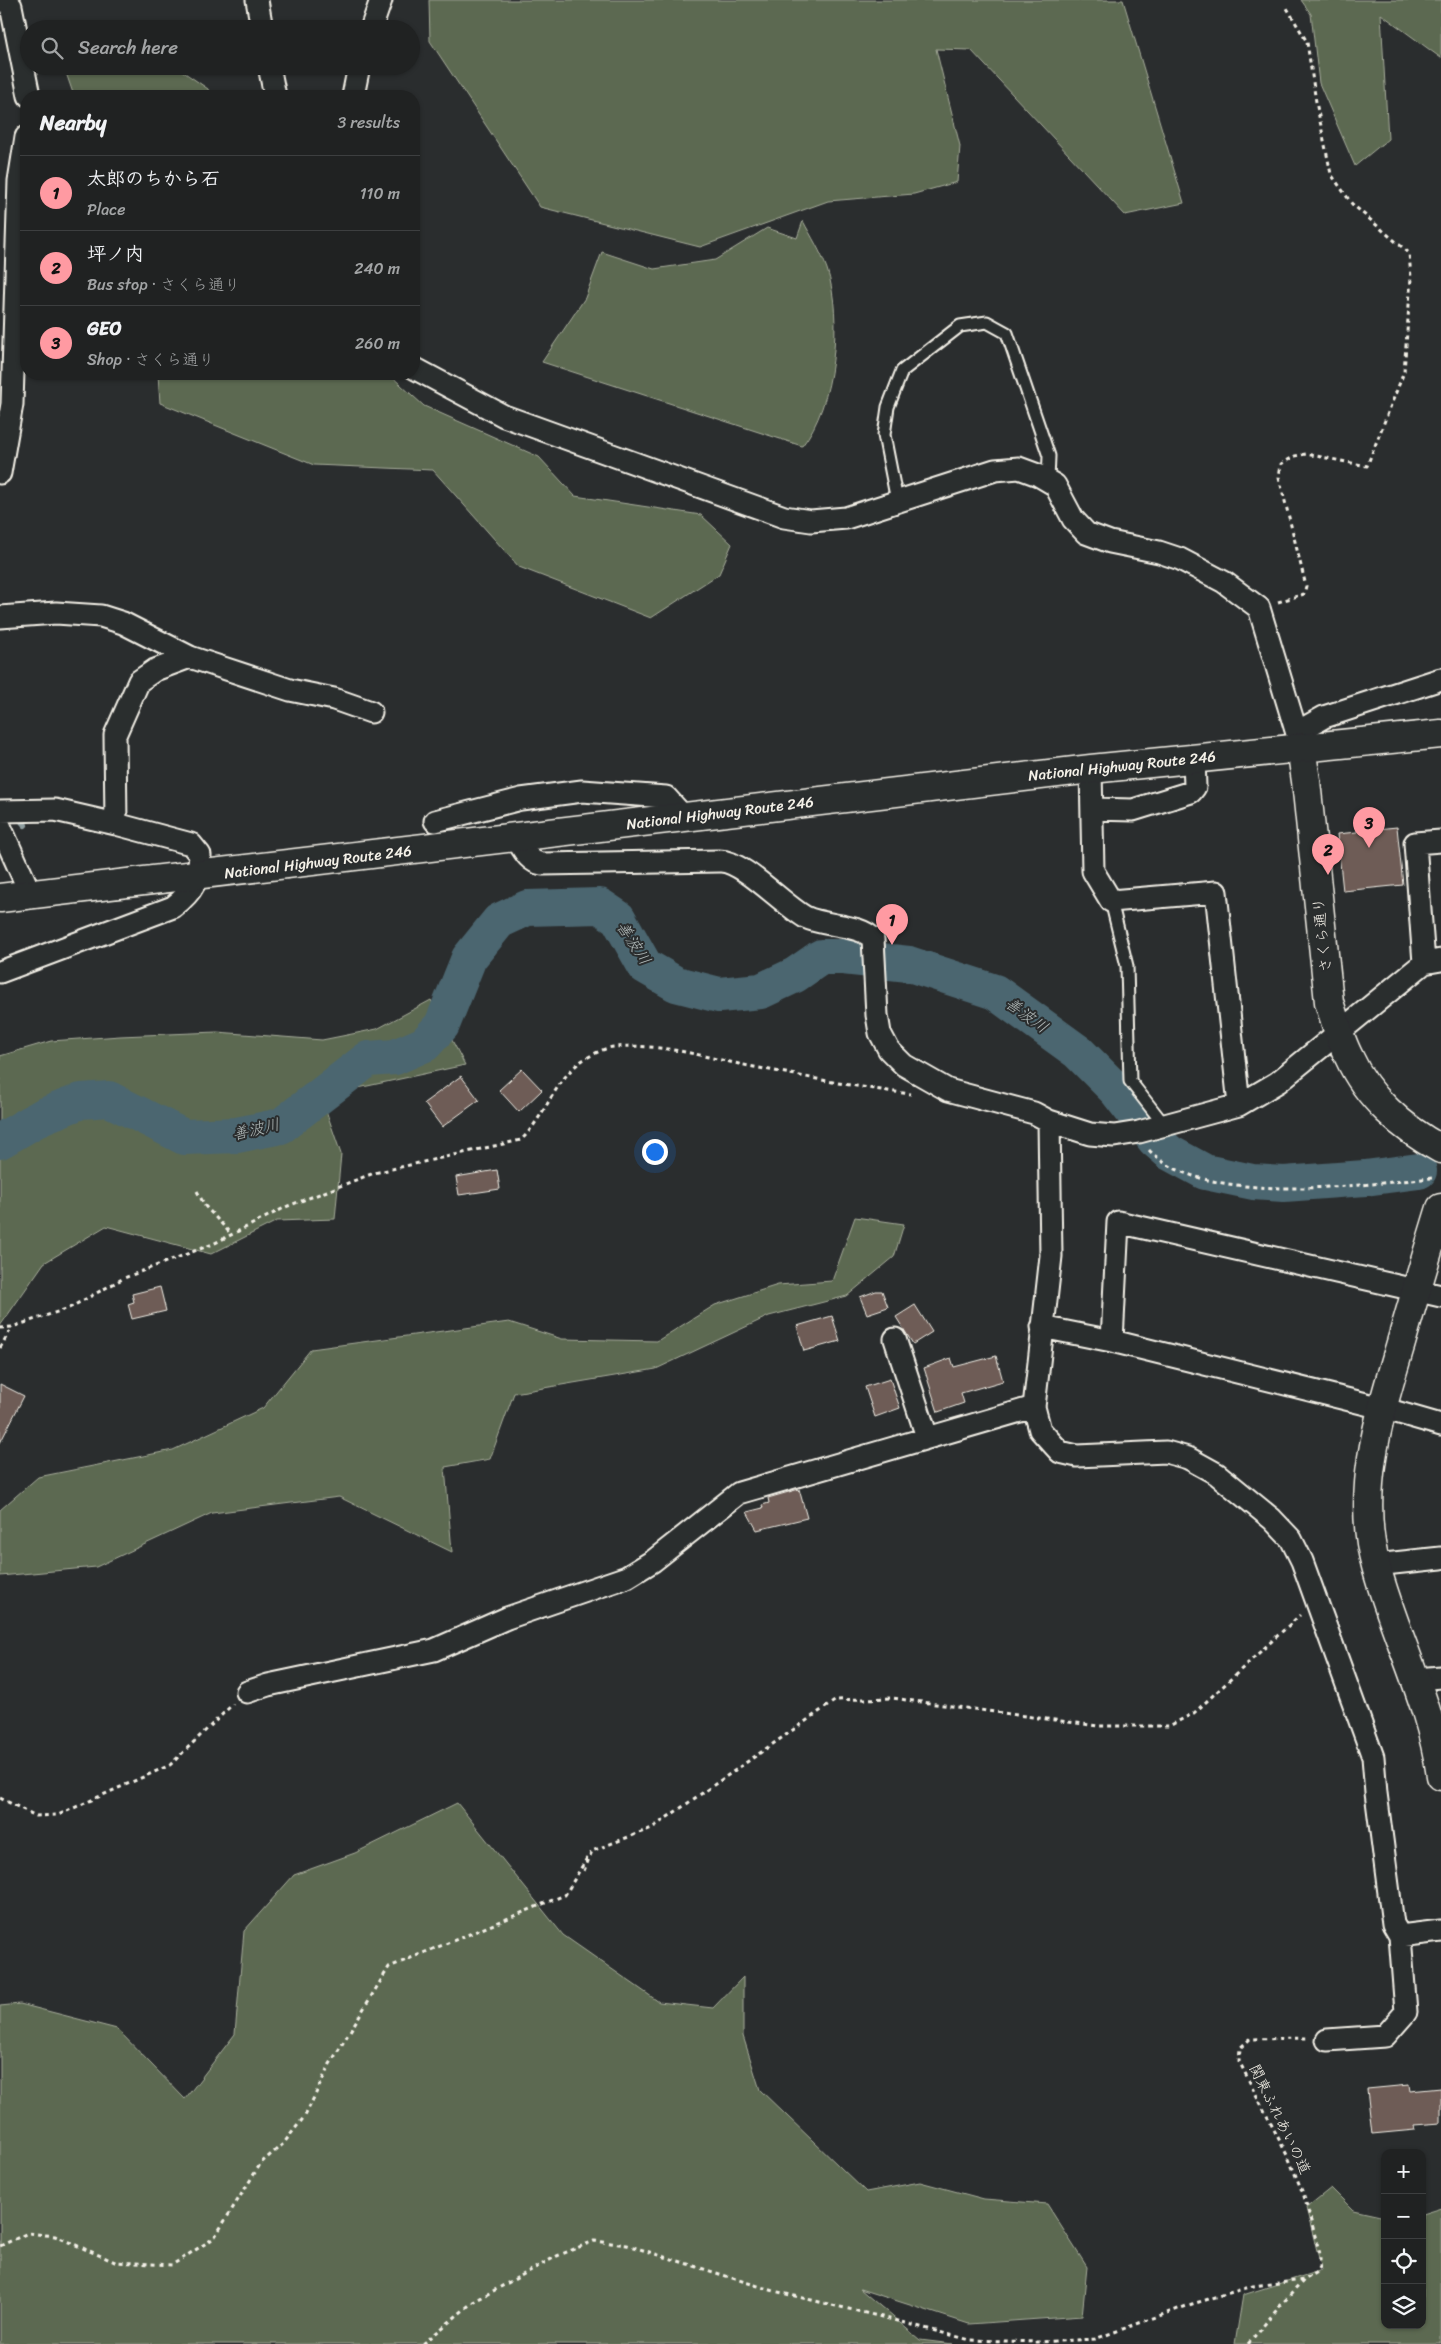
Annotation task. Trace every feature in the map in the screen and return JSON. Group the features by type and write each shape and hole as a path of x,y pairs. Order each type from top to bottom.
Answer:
{"main road":[{"name":"National Highway Route 246","path":"0,898 1194,758 1304,737 1441,734"},
{"name":"さくら通り","path":"1304,737 1306,781 1330,1002 1339,1032 1354,1067 1380,1103 1422,1139 1441,1149"},
{"path":"1441,1208 1429,1294 1382,1408 1373,1448 1368,1488 1369,1521 1375,1565 1428,1678 1441,1776"}],"street":[{"path":"4,0 11,6 20,51"},
{"path":"257,0 260,20"},
{"path":"374,20 381,0"},
{"path":"25,75 28,90"},
{"path":"271,75 274,90"},
{"path":"354,90 357,75"},
{"path":"0,474 12,404 20,176"},
{"path":"420,371 504,416 784,517 811,521 846,518 995,470 1019,468 1055,486 1073,519 1086,533 1110,542 1159,552 1180,559 1224,582 1259,608 1304,737 1324,717 1441,679"},
{"path":"0,617 56,613 101,616 123,623 190,657 290,690 334,698 371,712"},
{"path":"116,824 115,735 140,681 155,670 190,657"},
{"path":"1092,809 1133,810 1191,792 1195,787 1194,758"},
{"path":"1091,769 1093,871 1110,901 1216,892 1239,1105"},
{"path":"435,821 521,799 582,791 666,797 684,817"},
{"path":"0,811 55,810 191,844 200,855 198,876 188,896 173,907 0,972"},
{"path":"0,826 31,895"},
{"path":"516,838 529,858 534,863 542,864 720,861 733,863 806,917 825,925 868,933 873,939 877,1015 880,1033 889,1050 904,1065 948,1090 1034,1113 1049,1121 1090,1134 1114,1136 1148,1130 1239,1105 1278,1082 1339,1032 1433,962 1415,843 1441,841"},
{"path":"1049,1121 1051,1256 1034,1407 1040,1430 1060,1452 1077,1456 1166,1452 1188,1458 1217,1474 1272,1520 1291,1539 1302,1562 1373,1757 1393,1924 1400,1936 1406,2012 1385,2036 1327,2040"},
{"path":"1112,1341 1118,1222 1429,1294"},
{"path":"1042,1327 1112,1341 1382,1408 1441,1425"},
{"path":"895,1339 927,1437"},
{"path":"247,1692 268,1685 434,1650 507,1618 627,1577 653,1562 739,1493 1034,1407"},
{"path":"1375,1565 1441,1558"},
{"path":"1400,1936 1441,1931"}],"lane":[{"path":"897,501 884,434 888,407 902,371 960,326 987,322 1007,333 1050,456 1048,481"},
{"path":"1110,901 1127,966 1130,1081 1148,1130"}],"path":[{"path":"1259,608 1304,594 1306,586 1279,477 1282,464 1295,456 1306,454 1367,466 1404,372 1411,278 1409,253 1352,204 1331,174 1316,102 1307,42 1287,8"},
{"path":"0,1328 12,1327 69,1308 124,1278 213,1244 288,1206 374,1173 521,1140 530,1132 568,1073 584,1060 612,1047 640,1046 671,1050 853,1087 912,1094"},
{"path":"1148,1130 1155,1157 1180,1170 1227,1184 1272,1189 1329,1188 1432,1178"},
{"path":"197,1191 205,1206 231,1234"},
{"path":"0,1348 12,1327"},
{"path":"0,2246 28,2233 55,2236 115,2262 172,2265 214,2238 261,2163 283,2144 305,2116 330,2064 389,1967 565,1895 592,1851 652,1828 836,1700 892,1698 1098,1726 1169,1726 1194,1713 1315,1601"},
{"path":"0,1798 36,1816 58,1815 170,1765 223,1712 247,1692"},
{"path":"584,1871 592,1851"},
{"name":"関東ふれあいの道","path":"1304,2280 1316,2273 1320,2267 1320,2254 1304,2196 1289,2159 1240,2061 1240,2048 1250,2039 1327,2040"},
{"path":"423,2344 473,2302 557,2256 594,2241 627,2245 774,2291 882,2316 970,2340 1039,2342 1095,2339 1192,2304 1253,2286 1304,2280"},
{"path":"1248,2344 1304,2280"}],"green space":[{"path":"429,0 1123,0 1184,203 1125,215 971,50 936,49 960,146 957,182 914,194 828,201 700,247 540,207 430,41"},
{"path":"1301,0 1441,0 1441,58 1381,14 1388,139 1355,166 1319,83 1311,14"},
{"path":"67,75 188,75 208,90 72,90"},
{"path":"803,221 827,269 832,289 835,336 829,385 813,429 802,446 542,362 585,298 602,252 654,269 715,260 767,228 797,238"},
{"path":"158,380 396,380 424,406 539,457 575,496 701,515 732,544 719,574 651,618 519,567 433,470 314,465 160,403"},
{"path":"431,1000 465,1065 321,1096 341,1154 335,1219 277,1221 211,1254 106,1226 44,1263 0,1326 0,1056 51,1041 120,1036 217,1032 322,1040 377,1029"},
{"path":"855,1217 904,1224 894,1257 847,1296 769,1316 656,1369 514,1393 490,1459 445,1467 452,1552 339,1497 212,1513 96,1567 0,1576 0,1510 38,1477 173,1450 263,1408 311,1349 509,1322 562,1339 657,1341 715,1305 778,1285 832,1281"},
{"path":"457,1803 563,1935 659,2002 713,2008 743,1977 743,2036 760,2090 866,2192 920,2182 984,2199 1047,2204 1087,2267 1082,2316 969,2324 860,2289 920,2340 953,2344 0,2344 0,2006 20,2004 117,2029 185,2099 235,2034 244,1931 294,1875 355,1853"},
{"path":"1331,2188 1353,2210 1381,2216 1381,2329 1426,2329 1426,2213 1441,2208 1441,2344 1235,2344 1243,2295 1322,2270 1306,2208"}],"building":[{"path":"1376,820 1377,829 1397,827 1403,885 1343,891 1337,834 1357,832 1356,822"},
{"path":"522,1069 542,1090 519,1112 499,1090"},
{"path":"461,1076 479,1100 442,1127 424,1103"},
{"path":"497,1170 500,1189 459,1195 456,1177"},
{"path":"160,1287 166,1311 132,1319 128,1304 134,1302 132,1294"},
{"path":"876,1291 882,1291 888,1307 867,1314 860,1297"},
{"path":"915,1305 932,1332 913,1344 896,1317"},
{"path":"832,1316 840,1341 804,1351 797,1326"},
{"path":"996,1356 1003,1381 961,1393 964,1403 938,1412 924,1368 951,1358 954,1367"},
{"path":"890,1379 900,1408 875,1417 865,1387"},
{"path":"0,1384 24,1396 0,1443"},
{"path":"799,1489 807,1518 757,1530 747,1512 763,1508 762,1505 769,1503 768,1498"},
{"path":"1409,2085 1410,2091 1441,2088 1441,2123 1414,2125 1415,2130 1372,2134 1367,2089"}],"waterway":[{"path":"16,815 25,825"},
{"name":"善波川","path":"0,1141 43,1116 81,1101 109,1099 184,1137 237,1135 281,1126 368,1059 395,1057 425,1044 442,1025 469,958 499,921 527,908 600,906 618,918 645,966 676,984 719,995 761,991 795,975 821,957 843,957 909,964 995,992 1078,1052 1116,1090 1155,1140 1170,1153 1205,1172 1253,1182 1284,1184 1365,1178 1419,1171"}],"place":[{"name":"GEO","path":"1369,848"},
{"name":"坪ノ内","path":"1328,875"},
{"name":"太郎のちから石","path":"892,945"}]}
